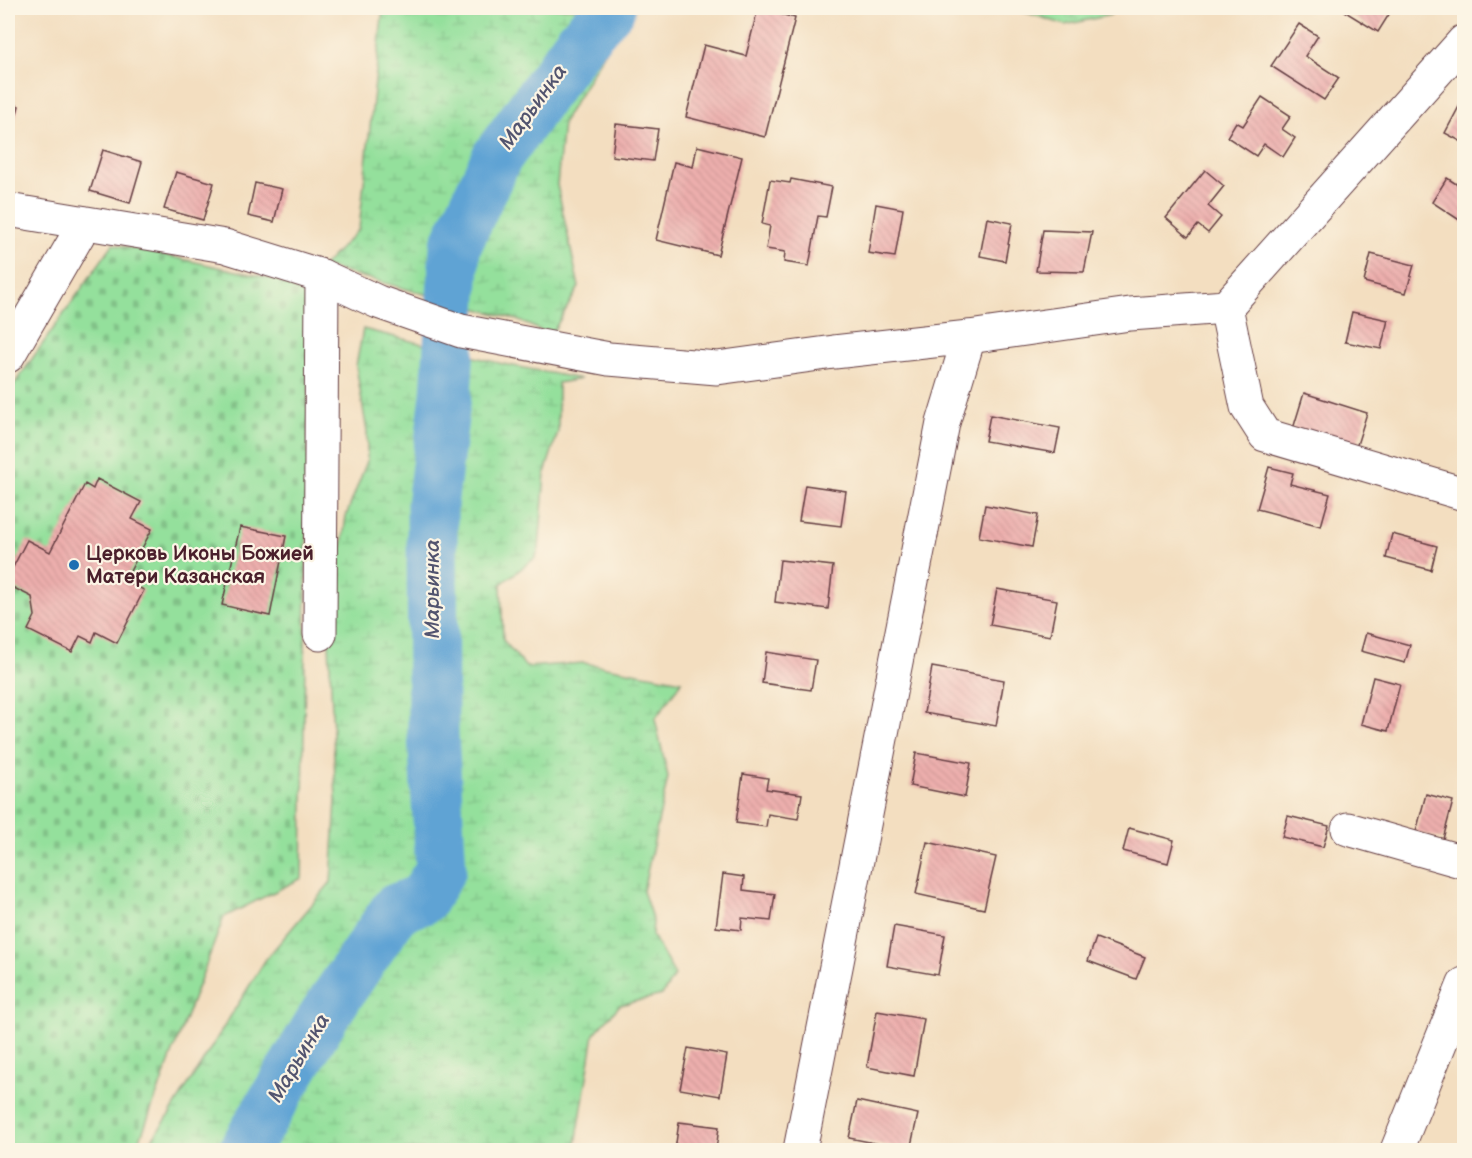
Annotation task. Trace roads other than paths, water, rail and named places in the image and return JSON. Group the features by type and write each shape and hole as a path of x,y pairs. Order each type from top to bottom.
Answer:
{"street":[{"path":"8,210 225,246 322,276 378,302 447,326 609,359 717,368 969,337 1130,314 1226,307 1464,41"},
{"path":"8,356 85,223"},
{"path":"320,634 322,276"},
{"path":"1226,307 1247,407 1265,435 1464,494"},
{"path":"800,1150 943,423 969,337"},
{"path":"1348,829 1464,862"},
{"path":"1397,1150 1464,984"}],"waterway":[{"name":"Марьинка","path":"244,1150 325,1014 396,909 423,899 441,869 433,734 432,505 446,395 455,247 497,157 579,43 610,8"}],"place":[{"name":"Церковь Иконы Божией Матери Казанская","path":"74,565"}]}
